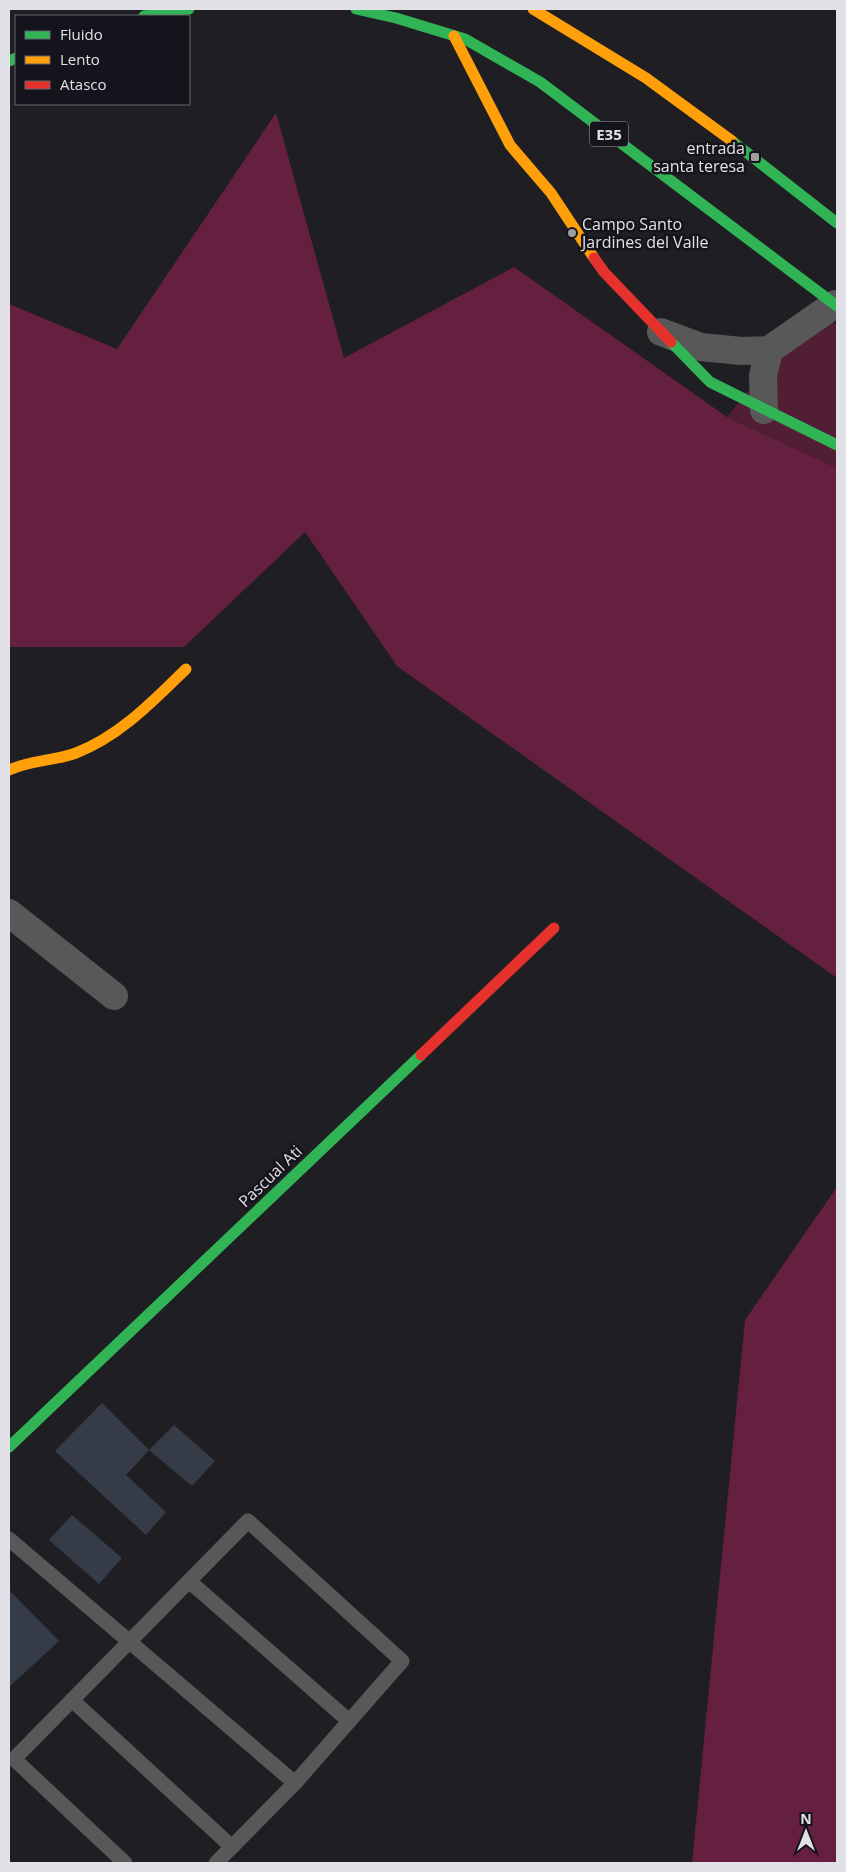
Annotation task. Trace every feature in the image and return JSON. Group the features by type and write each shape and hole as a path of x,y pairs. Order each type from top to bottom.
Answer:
{"main road":[{"path":"150,15 189,9"},
{"name":"E35","path":"356,9 396,18 465,39 540,82 836,305"},
{"path":"533,9 646,78 755,157 837,223"},
{"path":"454,36 510,145 551,193 604,272 710,382 837,445"},
{"path":"9,770 17,765 76,753 104,738 138,714 186,668"},
{"name":"Pascual Ati","path":"9,1447 554,928"}],"street":[{"path":"661,332 701,347 741,351 769,350 836,305"},
{"path":"764,410 763,376 769,350"},
{"path":"9,913 114,996"}],"lane":[{"path":"125,1863 14,1759 248,1521 402,1661 295,1783 216,1863"},
{"path":"9,1538 295,1783"},
{"path":"189,1582 350,1721"},
{"path":"72,1700 232,1847"}],"shaded area":[{"path":"276,113 344,358 514,267 727,417 837,468 837,978 397,666 305,532 184,647 9,647 9,304 117,349"},
{"path":"815,309 837,325 837,468 727,417"},
{"path":"837,1187 837,1863 692,1863 745,1320"}],"building":[{"path":"102,1403 149,1450 126,1475 166,1512 146,1535 55,1451"},
{"path":"174,1425 215,1461 192,1486 149,1450"},
{"path":"72,1515 122,1558 99,1584 49,1540"},
{"path":"9,1590 59,1641 9,1687"}],"traffic: fast":[{"path":"150,15 189,9"},
{"path":"356,9 396,18 465,39 540,82 837,306"},
{"path":"9,61 15,58"},
{"path":"732,141 837,223"},
{"path":"671,342 710,382 837,445"},
{"path":"9,1447 421,1055"}],"traffic: slow":[{"path":"533,9 646,78 732,141"},
{"path":"454,36 510,145 551,193 594,258"},
{"path":"9,770 26,764 68,756 92,746 135,717 186,669"}],"traffic: jam":[{"path":"594,258 604,272 671,342"},
{"path":"421,1055 554,928"}],"place":[{"name":"entrada santa teresa","path":"755,157"},
{"name":"Campo Santo Jardines del Valle","path":"572,233"}]}
